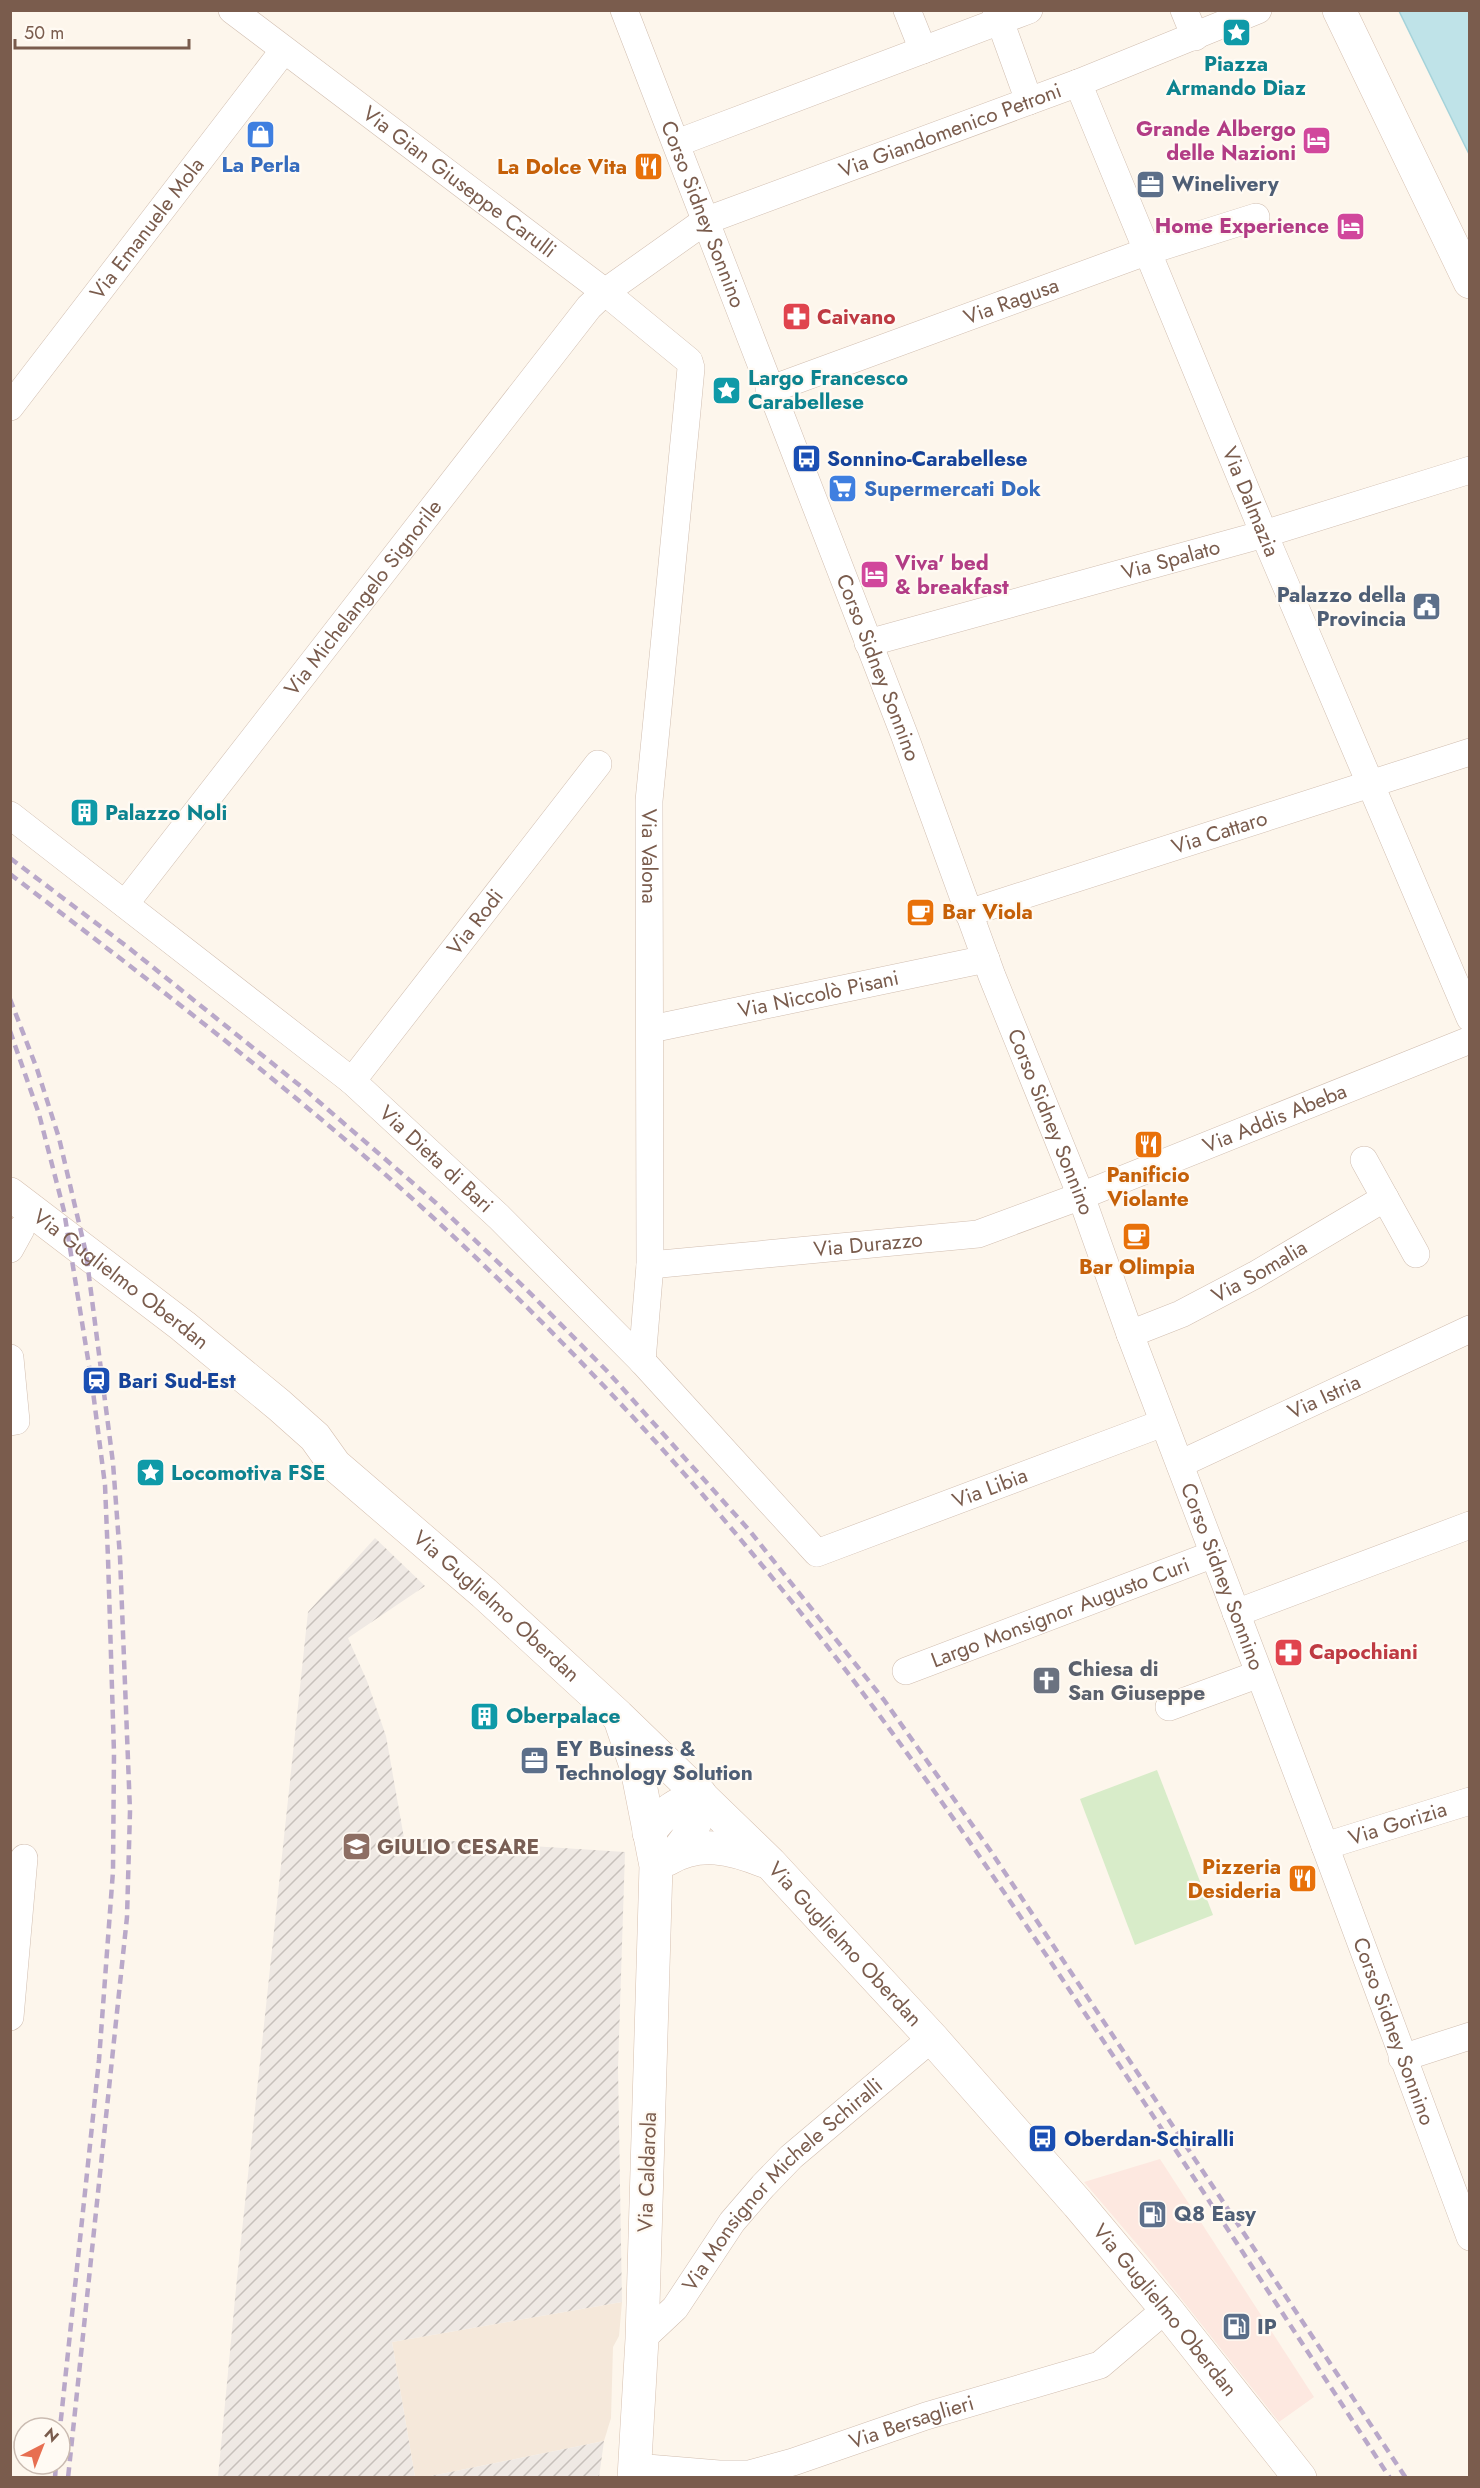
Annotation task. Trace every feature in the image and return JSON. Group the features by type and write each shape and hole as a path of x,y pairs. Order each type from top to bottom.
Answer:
{"main road":[{"path":"1339,10 1470,282"},
{"name":"Via Guglielmo Oberdan","path":"10,1194 183,1326 315,1437 335,1465 484,1593 618,1716 770,1863 932,2038 1078,2204 1166,2309 1300,2478"},
{"name":"Via Guglielmo Oberdan","path":"14,1233 90,1279 304,1452 335,1465"},
{"name":"Via Caldarola","path":"618,1716 637,1769 649,1833 665,1861 634,2472"},
{"path":"649,1833 658,1818 673,1807 700,1794 699,1814 687,1841 665,1861"},
{"path":"665,1861 709,1846 738,1851 770,1863"}],"street":[{"name":"Via Gian Giuseppe Carulli","path":"232,10 604,292 685,357"},
{"name":"Corso Sidney Sonnino","path":"624,10 769,390 904,734 968,913 1081,1196 1163,1423 1325,1846 1470,2237"},
{"path":"907,10 923,50"},
{"path":"676,143 923,50 998,16 1029,10"},
{"path":"1184,10 1195,37 1258,10"},
{"path":"998,16 1029,101"},
{"name":"Via Giandomenico Petroni","path":"705,221 1078,83 1195,37"},
{"name":"Via Emanuele Mola","path":"10,407 284,50"},
{"name":"Via Dalmazia","path":"1078,83 1264,534 1470,1018"},
{"name":"Via Ragusa","path":"769,390 1148,251 1256,217"},
{"path":"604,292 705,221"},
{"name":"Via Michelangelo Signorile","path":"125,904 589,307 604,292"},
{"name":"Via Valona","path":"642,1361 650,1265 649,801 691,368 685,357"},
{"name":"Via Spalato","path":"868,643 1264,534 1470,470"},
{"name":"Via Cattaro","path":"968,913 1470,752"},
{"name":"Via Rodi","path":"352,1081 598,764"},
{"name":"Via Dieta di Bari","path":"10,814 352,1081 499,1217 642,1361 817,1553"},
{"name":"Via Niccolò Pisani","path":"651,1029 986,959"},
{"name":"Via Addis Abeba","path":"1081,1196 1470,1040"},
{"path":"1364,1160 1416,1254"},
{"name":"Via Durazzo","path":"650,1265 978,1234 1081,1196"},
{"name":"Via Somalia","path":"1130,1334 1190,1310 1255,1275 1384,1198"},
{"name":"Via Istria","path":"1180,1464 1470,1329"},
{"path":"10,1358 16,1421 10,1422"},
{"name":"Via Libia","path":"817,1553 1163,1423"},
{"path":"1236,1613 1470,1525"},
{"name":"Largo Monsignor Augusto Curi","path":"906,1671 1214,1554"},
{"path":"1169,1707 1259,1674"},
{"name":"Via Gorizia","path":"1325,1846 1470,1801"},
{"path":"11,2008 24,1858"},
{"path":"1402,2058 1470,2036"},
{"name":"Via Monsignor Michele Schiralli","path":"642,2339 675,2308 732,2222 763,2186 791,2157 932,2038"},
{"name":"Via Bersaglieri","path":"634,2472 749,2474 793,2462 926,2416 1100,2365 1166,2309"}],"shaded area":[{"path":"375,1538 425,1586 348,1638 367,1681 386,1736 404,1838 625,1852 618,2068 622,2302 392,2342 415,2477 218,2477 308,1612"},
{"name":"IP","path":"1160,2159 1314,2397 1279,2422 1148,2257 1084,2182"},
{"path":"622,2302 619,2336 613,2347 611,2418 604,2441 426,2477 415,2477 392,2342"},
{"path":"604,2441 599,2477 426,2477"}],"green space":[{"path":"1157,1770 1213,1915 1135,1945 1080,1799"}],"water":[{"path":"1399,11 1469,11 1469,154"}],"railway":[{"path":"10,858 129,948 303,1088 436,1203 607,1371 749,1530 884,1700 990,1850 1406,2478"},
{"path":"10,874 238,1051 414,1200 542,1322 703,1495 831,1651 958,1825 1014,1906 1390,2478"},
{"path":"10,999 37,1069 59,1138 86,1253 113,1463 120,1557 130,1811 127,1917 68,2478"},
{"path":"10,1031 39,1114 64,1211 92,1384 105,1485 108,1558 114,1753 113,1871 99,2060 61,2416"}],"place":[{"name":"Piazza Armando Diaz","path":"1236,33"},
{"name":"La Perla","path":"261,134"},
{"name":"Grande Albergo delle Nazioni","path":"1317,141"},
{"name":"La Dolce Vita","path":"648,167"},
{"name":"Winelivery","path":"1151,184"},
{"name":"Home Experience","path":"1350,226"},
{"name":"Caivano","path":"796,317"},
{"name":"Largo Francesco Carabellese","path":"727,390"},
{"name":"Sonnino-Carabellese","path":"806,459"},
{"name":"Supermercati Dok","path":"843,489"},
{"name":"Viva' bed & breakfast","path":"874,575"},
{"name":"Palazzo della Provincia","path":"1427,607"},
{"name":"Palazzo Noli","path":"84,813"},
{"name":"Bar Viola","path":"921,912"},
{"name":"Panificio Violante","path":"1148,1144"},
{"name":"Bar Olimpia","path":"1137,1236"},
{"name":"Bari Sud-Est","path":"97,1381"},
{"name":"Locomotiva FSE","path":"150,1473"},
{"name":"Capochiani","path":"1288,1652"},
{"name":"Chiesa di San Giuseppe","path":"1047,1681"},
{"name":"Oberpalace","path":"485,1716"},
{"name":"EY Business & Technology Solution","path":"535,1761"},
{"name":"GIULIO CESARE","path":"356,1847"},
{"name":"Pizzeria Desideria","path":"1302,1879"},
{"name":"Oberdan-Schiralli","path":"1043,2139"},
{"name":"Q8 Easy","path":"1153,2214"},
{"name":"IP","path":"1236,2327"}]}
